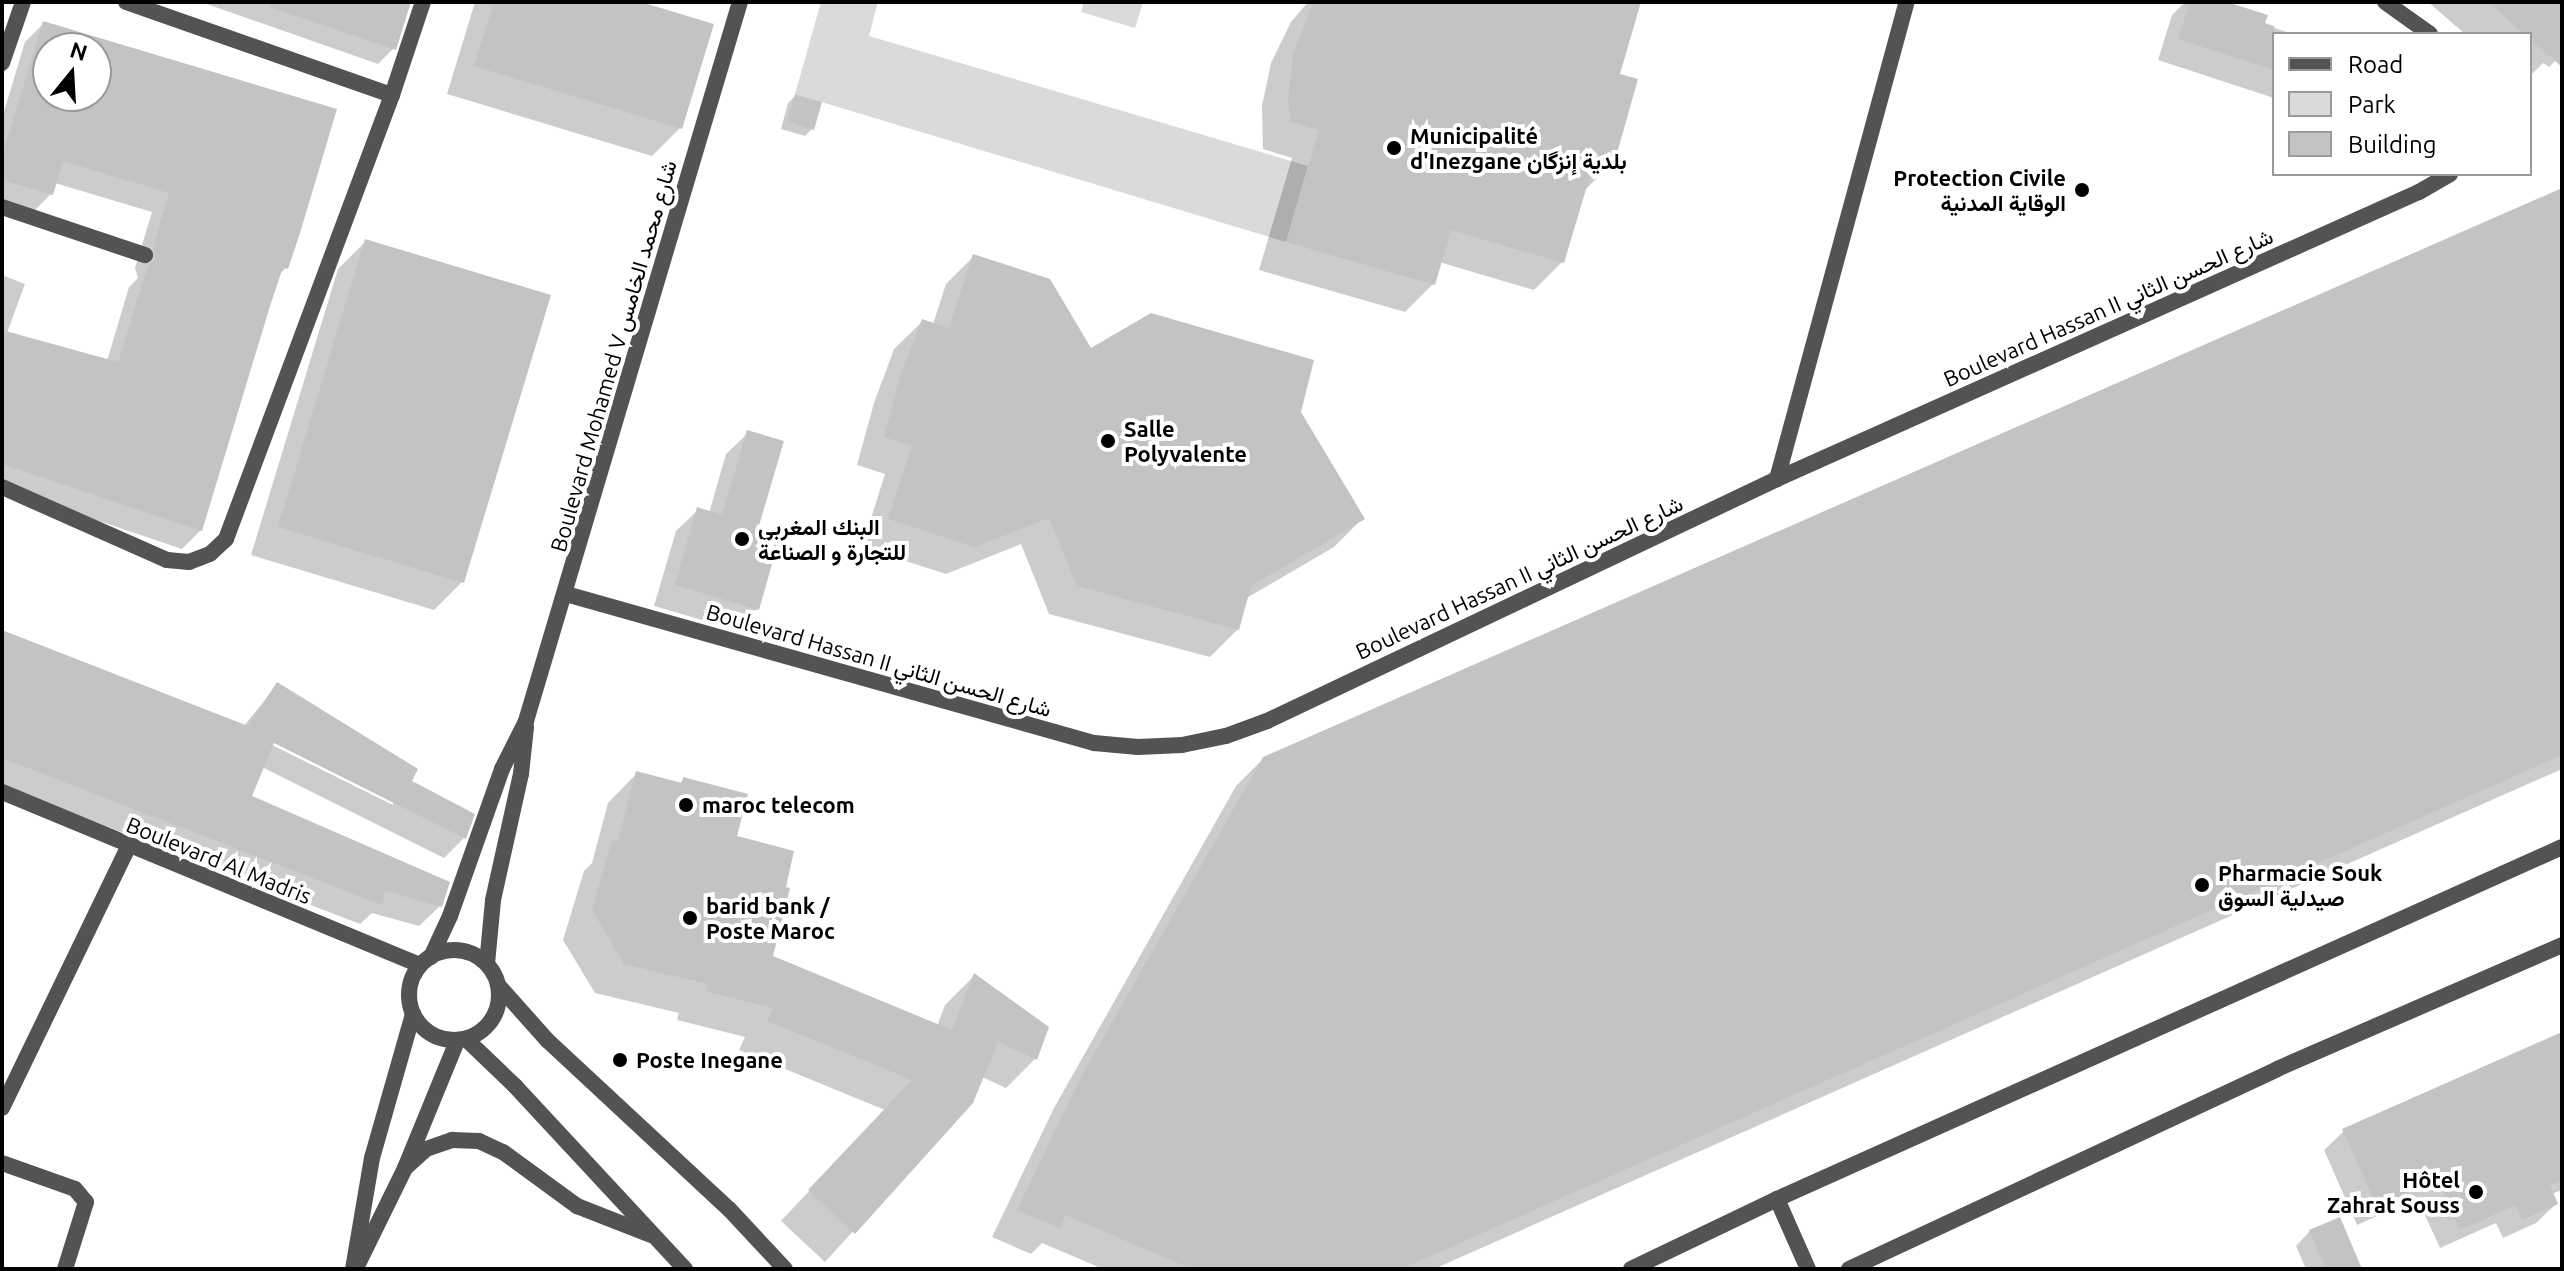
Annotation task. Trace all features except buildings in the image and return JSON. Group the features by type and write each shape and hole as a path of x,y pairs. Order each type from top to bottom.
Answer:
{"street":[{"path":"2,63 23,2"},
{"path":"126,2 392,95"},
{"path":"2,487 167,560 189,562 210,554 226,539 392,95 423,2"},
{"name":"Boulevard Mohamed V شارع محمد الخامس","path":"425,961 450,916 502,769 526,721 740,2"},
{"path":"1777,479 1907,2"},
{"path":"2385,2 2427,32"},
{"name":"Boulevard Hassan II شارع الحسن الثاني","path":"566,594 1094,743 1138,747 1182,745 1226,736 1267,721 1777,479 2419,192 2447,176"},
{"path":"2,207 145,255"},
{"name":"Boulevard Mohamed V شارع محمد الخامس","path":"487,964 493,900 521,774 526,721"},
{"name":"Boulevard Al Madris","path":"2,792 128,847 425,961"},
{"path":"2,1108 128,847"},
{"path":"1631,1269 1777,1199 2562,847"},
{"path":"1849,1269 2277,1069 2562,945"},
{"path":"685,1269 543,1115 462,1040 431,1034 413,1014 409,997 411,980 425,961 445,951 460,951 475,955 487,964 498,985 547,1040 729,1209 785,1269"},
{"path":"354,1269 405,1168 462,1040 489,1024 499,998 498,985"},
{"path":"354,1269 369,1170 413,1014"},
{"path":"405,1168 426,1149 452,1140 479,1141 503,1152 577,1206 651,1235"},
{"path":"2,1163 75,1189 86,1202 85,1215 65,1269"},
{"path":"1777,1199 1808,1269"}],"green space":[{"path":"821,2 878,2 869,36 1308,166 1286,242 795,94"},
{"path":"1084,2 1143,2 1135,28 1081,12"}],"place":[{"name":"Municipalité d'Inezgane بلدية إنزگان","path":"1394,148"},
{"name":"Protection Civile الوقاية المدنية","path":"2082,190"},
{"name":"Salle Polyvalente","path":"1108,441"},
{"name":"البنك المغربي للتجارة و الصناعة","path":"742,539"},
{"name":"maroc telecom","path":"686,805"},
{"name":"Pharmacie Souk صيدلية السوق","path":"2202,885"},
{"name":"barid bank / Poste Maroc","path":"690,918"},
{"name":"Poste Inegane","path":"620,1060"},
{"name":"Hôtel Zahrat Souss","path":"2476,1192"}]}
